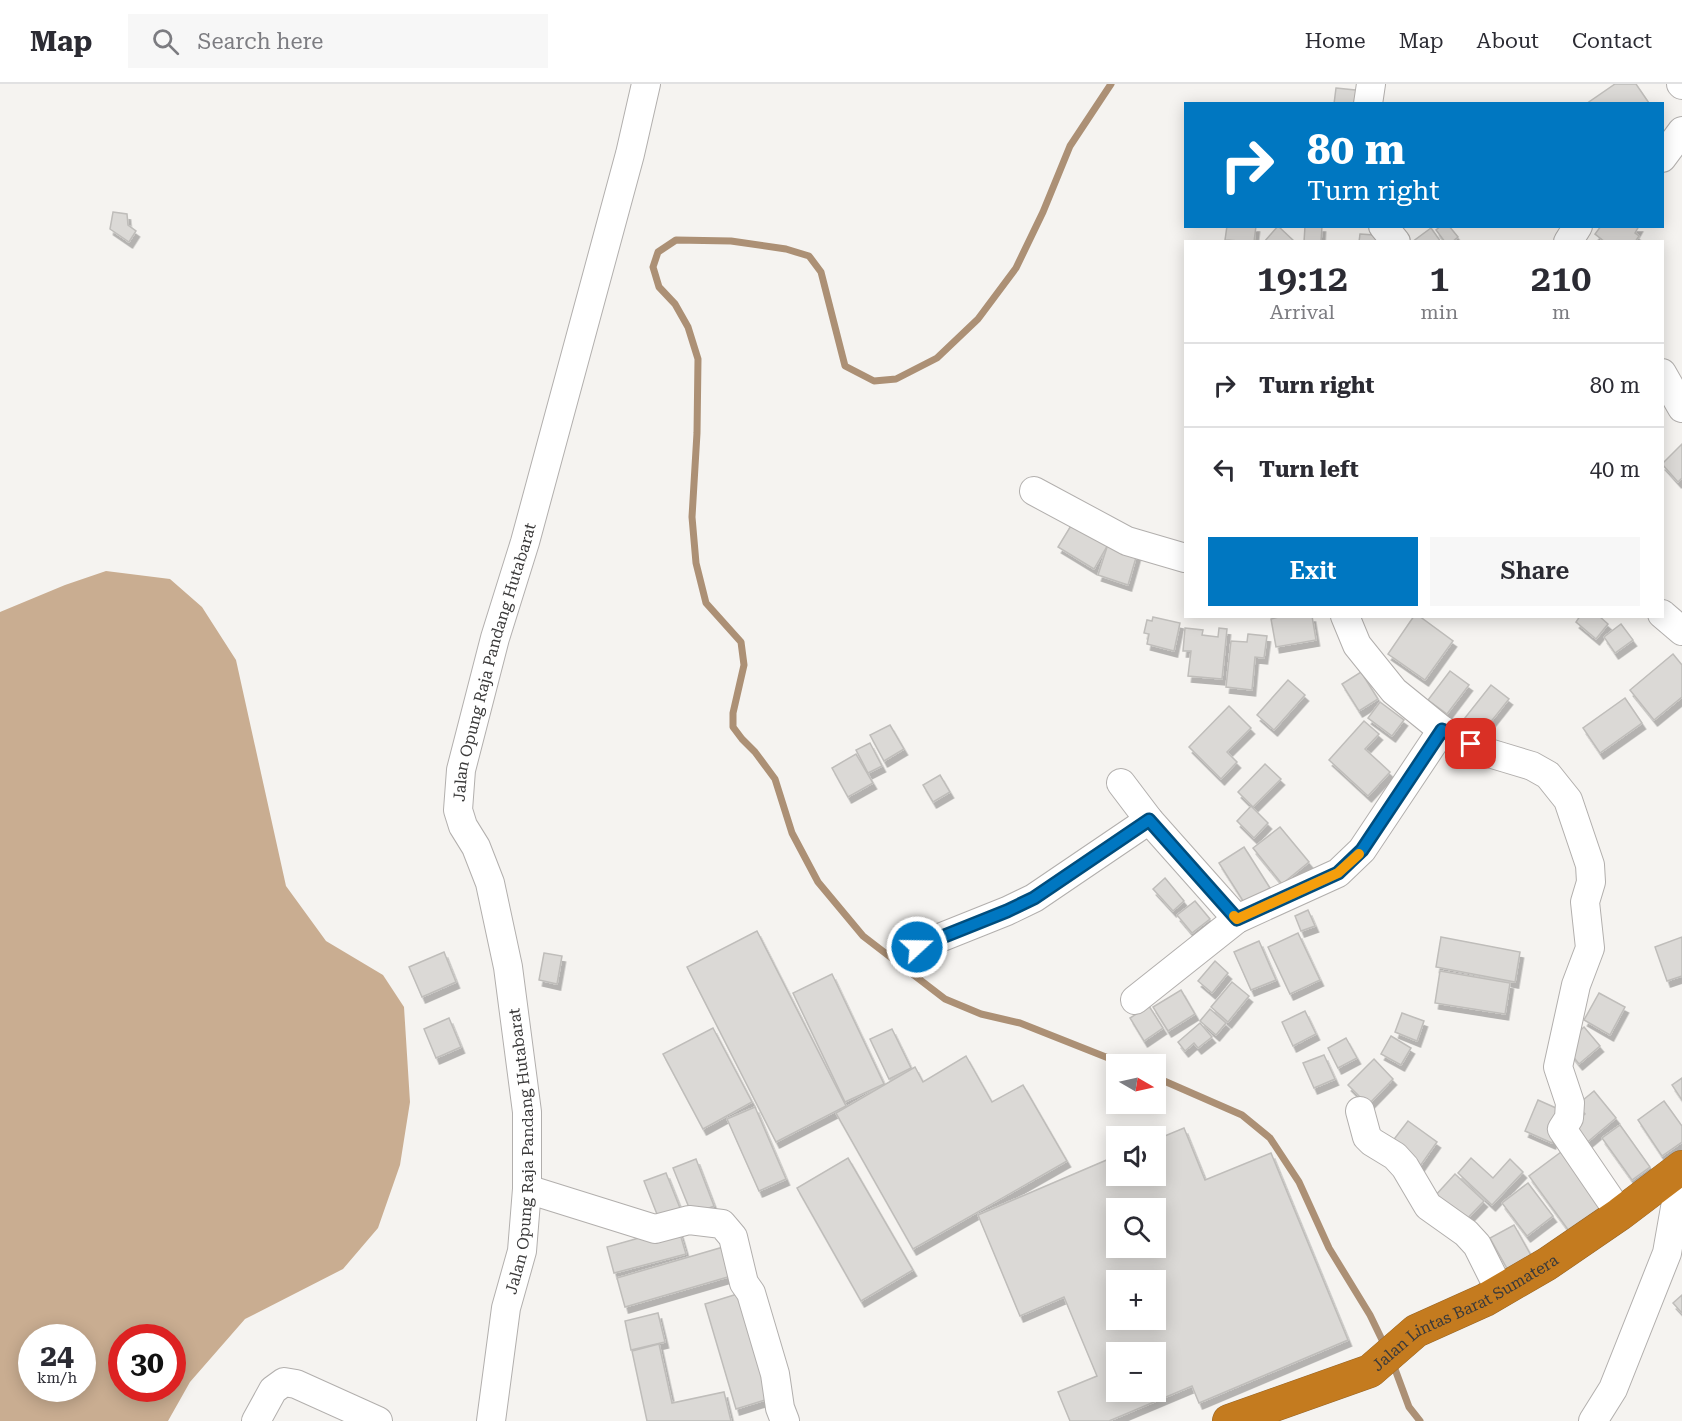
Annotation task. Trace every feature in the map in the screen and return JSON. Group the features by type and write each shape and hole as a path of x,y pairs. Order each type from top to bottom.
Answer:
{"highway":[{"name":"Jalan Lintas Barat Sumatera","path":"1229,1421 1370,1371 1416,1331 1485,1300 1547,1264 1620,1214 1682,1167"}],"street":[{"name":"Jalan Opung Raja Pandang Hutabarat","path":"491,1421 506,1308 522,1251 527,1189 527,1112 508,967 490,883 476,847 463,826 458,810 461,770 495,638 525,542 630,154 645,84"},
{"path":"1368,102 1371,84"},
{"path":"1664,155 1682,131"},
{"path":"1385,228 1394,240"},
{"path":"1664,376 1682,408"},
{"path":"1034,491 1127,541 1184,558"},
{"path":"1664,616 1682,631"},
{"path":"1346,618 1357,645 1394,691 1442,730 1489,753 1532,766 1548,775 1568,800 1590,865 1591,882 1585,902 1590,948 1576,985 1558,1067 1570,1103 1569,1118 1562,1129 1620,1214"},
{"path":"1135,1000 1237,919 1338,873 1350,863 1362,850 1442,730"},
{"path":"1120,783 1149,820 1237,919"},
{"path":"917,947 1034,898 1149,820"},
{"path":"1360,1111 1367,1137 1395,1156 1405,1167 1428,1206 1466,1233 1477,1245 1500,1291"},
{"path":"1593,1421 1613,1389 1667,1253 1682,1167"},
{"path":"527,1189 655,1229 689,1220 722,1224 733,1237 744,1283 751,1293 775,1374 784,1421"},
{"path":"256,1421 273,1390 284,1382 296,1383 378,1421"}],"shaded area":[{"path":"106,571 170,579 202,607 236,660 286,886 326,941 383,975 404,1007 410,1102 400,1165 378,1228 343,1269 245,1319 186,1389 186,1324 108,1324 108,1402 179,1402 168,1421 0,1421 0,612"}],"building":[{"path":"1615,84 1636,84 1648,102 1589,102"},
{"path":"1336,88 1365,91 1364,102 1334,102"},
{"path":"113,212 127,214 128,225 136,231 129,242 110,229"},
{"path":"1227,228 1256,228 1254,240 1225,240"},
{"path":"1276,228 1280,228 1293,240 1266,240"},
{"path":"1305,228 1322,228 1321,240 1304,240"},
{"path":"1431,228 1440,240 1415,240"},
{"path":"1451,228 1458,237 1454,240 1444,240 1436,230"},
{"path":"1600,228 1638,228 1635,233 1639,236 1636,240 1602,240 1595,234"},
{"path":"1360,234 1389,236 1388,240 1359,240"},
{"path":"1682,444 1682,478 1678,482 1664,466 1664,462"},
{"path":"1075,519 1110,541 1094,569 1058,547"},
{"path":"1108,544 1137,554 1128,585 1098,575"},
{"path":"1153,617 1180,623 1174,651 1147,644 1149,634 1144,633 1147,620 1152,621"},
{"path":"1312,618 1316,640 1276,647 1271,619"},
{"path":"1413,618 1422,618 1453,641 1425,680 1388,654"},
{"path":"1579,618 1601,618 1608,624 1596,639 1576,622"},
{"path":"1621,624 1633,640 1615,653 1604,637"},
{"path":"1185,628 1203,630 1202,635 1218,637 1219,628 1227,629 1222,679 1188,676 1191,651 1183,651"},
{"path":"1248,634 1267,636 1264,658 1255,657 1252,690 1226,687 1231,641 1247,642"},
{"path":"1673,654 1682,665 1682,697 1654,720 1630,690"},
{"path":"1450,671 1469,685 1447,714 1428,700"},
{"path":"1361,672 1378,699 1359,711 1342,684"},
{"path":"1288,680 1305,695 1274,730 1257,715"},
{"path":"1491,685 1509,699 1482,733 1464,719"},
{"path":"1625,698 1642,723 1600,753 1583,728"},
{"path":"1380,702 1404,720 1392,736 1368,718"},
{"path":"1229,706 1251,728 1227,752 1237,762 1221,779 1189,747"},
{"path":"1364,721 1379,734 1365,749 1390,772 1368,796 1329,760"},
{"path":"890,725 904,749 884,761 870,735"},
{"path":"870,743 882,766 868,773 856,750"},
{"path":"856,754 873,783 848,797 832,768"},
{"path":"1265,764 1281,779 1253,807 1238,792"},
{"path":"940,775 950,792 933,802 923,785"},
{"path":"1251,806 1268,823 1254,838 1237,821"},
{"path":"1280,827 1309,862 1282,884 1253,848"},
{"path":"1244,847 1270,888 1245,904 1219,863"},
{"path":"1165,878 1184,901 1173,911 1153,889"},
{"path":"1195,901 1210,919 1192,933 1177,915"},
{"path":"1308,910 1315,926 1301,931 1295,916"},
{"path":"757,931 846,1106 776,1142 687,967"},
{"path":"1298,933 1320,980 1290,994 1268,947"},
{"path":"1441,937 1520,952 1515,982 1436,967"},
{"path":"1682,937 1682,976 1667,981 1655,947"},
{"path":"1259,941 1276,980 1251,990 1234,952"},
{"path":"444,952 456,982 422,997 409,967"},
{"path":"544,953 562,956 557,984 539,980"},
{"path":"1215,961 1228,973 1212,993 1198,981"},
{"path":"1440,971 1510,983 1505,1014 1435,1003"},
{"path":"832,974 884,1084 845,1102 793,993"},
{"path":"1232,982 1249,996 1228,1022 1211,1007"},
{"path":"1181,990 1195,1014 1168,1031 1153,1007"},
{"path":"1599,993 1625,1007 1610,1035 1584,1020"},
{"path":"1149,1006 1163,1028 1144,1041 1130,1018"},
{"path":"1210,1009 1226,1023 1216,1035 1200,1021"},
{"path":"1305,1011 1316,1034 1293,1046 1282,1022"},
{"path":"1402,1013 1424,1021 1417,1041 1395,1032"},
{"path":"449,1018 461,1047 436,1058 424,1029"},
{"path":"1200,1023 1212,1037 1198,1048 1194,1043 1185,1051 1178,1042"},
{"path":"1584,1027 1600,1046 1579,1064 1564,1045"},
{"path":"713,1028 752,1102 703,1129 663,1054"},
{"path":"892,1029 911,1068 889,1079 870,1039"},
{"path":"1391,1036 1411,1048 1401,1065 1381,1054"},
{"path":"1346,1038 1357,1058 1338,1068 1328,1048"},
{"path":"1324,1055 1335,1079 1314,1088 1303,1063"},
{"path":"966,1056 992,1102 1023,1085 1067,1161 913,1249 836,1113 915,1067 923,1082"},
{"path":"1374,1059 1393,1079 1368,1105 1348,1085"},
{"path":"1682,1078 1682,1100 1672,1085"},
{"path":"1594,1091 1616,1118 1584,1145 1570,1127 1585,1114 1577,1105"},
{"path":"1538,1100 1565,1112 1552,1143 1525,1131"},
{"path":"1664,1101 1682,1126 1682,1142 1662,1156 1638,1120"},
{"path":"755,1107 786,1179 759,1191 727,1119"},
{"path":"1408,1121 1437,1142 1418,1169 1388,1147"},
{"path":"1620,1125 1650,1167 1632,1180 1602,1138"},
{"path":"1184,1128 1205,1180 1271,1153 1348,1340 1199,1403 1192,1386 1166,1397 1166,1342 1106,1342 1106,1402 1154,1402 1109,1421 1070,1421 1058,1392 1097,1376 1064,1297 1020,1316 978,1215 1106,1160 1106,1186 1166,1186 1166,1135"},
{"path":"1561,1152 1609,1217 1577,1242 1529,1176"},
{"path":"848,1158 913,1270 861,1301 797,1188"},
{"path":"1471,1158 1493,1178 1510,1159 1523,1172 1492,1205 1458,1173"},
{"path":"696,1159 714,1206 692,1215 673,1168"},
{"path":"666,1173 684,1218 662,1227 644,1181"},
{"path":"1455,1174 1484,1201 1462,1224 1434,1197"},
{"path":"1528,1183 1553,1216 1527,1236 1502,1203"},
{"path":"1514,1225 1533,1259 1509,1272 1490,1238"},
{"path":"678,1227 686,1254 614,1273 607,1247"},
{"path":"730,1245 738,1274 625,1307 617,1278"},
{"path":"747,1291 778,1396 736,1409 705,1304"},
{"path":"1682,1295 1682,1313 1673,1303"},
{"path":"658,1313 665,1342 631,1350 625,1321"},
{"path":"659,1344 672,1403 724,1392 731,1421 647,1421 632,1351"}],"waterway":[{"path":"1106,1057 1020,1023 981,1014 945,999 863,936 818,882 792,833 775,779 733,727 733,713 744,665 741,642 706,603 696,563 692,517 697,433 698,359 688,327 675,304 659,287 653,267 658,252 676,240 731,241 786,249 809,256 821,272 845,366 874,381 896,379 937,358 978,319 1016,268 1043,212 1070,146 1111,84"},
{"path":"1166,1082 1242,1115 1270,1138 1299,1182 1329,1248 1370,1315 1385,1346"},
{"path":"1392,1361 1409,1407 1420,1421"}],"slow traffic":[{"path":"1234,916 1237,919 1338,873 1359,854"}],"route":[{"path":"917,947 1034,898 1149,820 1237,919 1338,873 1350,863 1362,850 1442,730 1471,744"}]}
